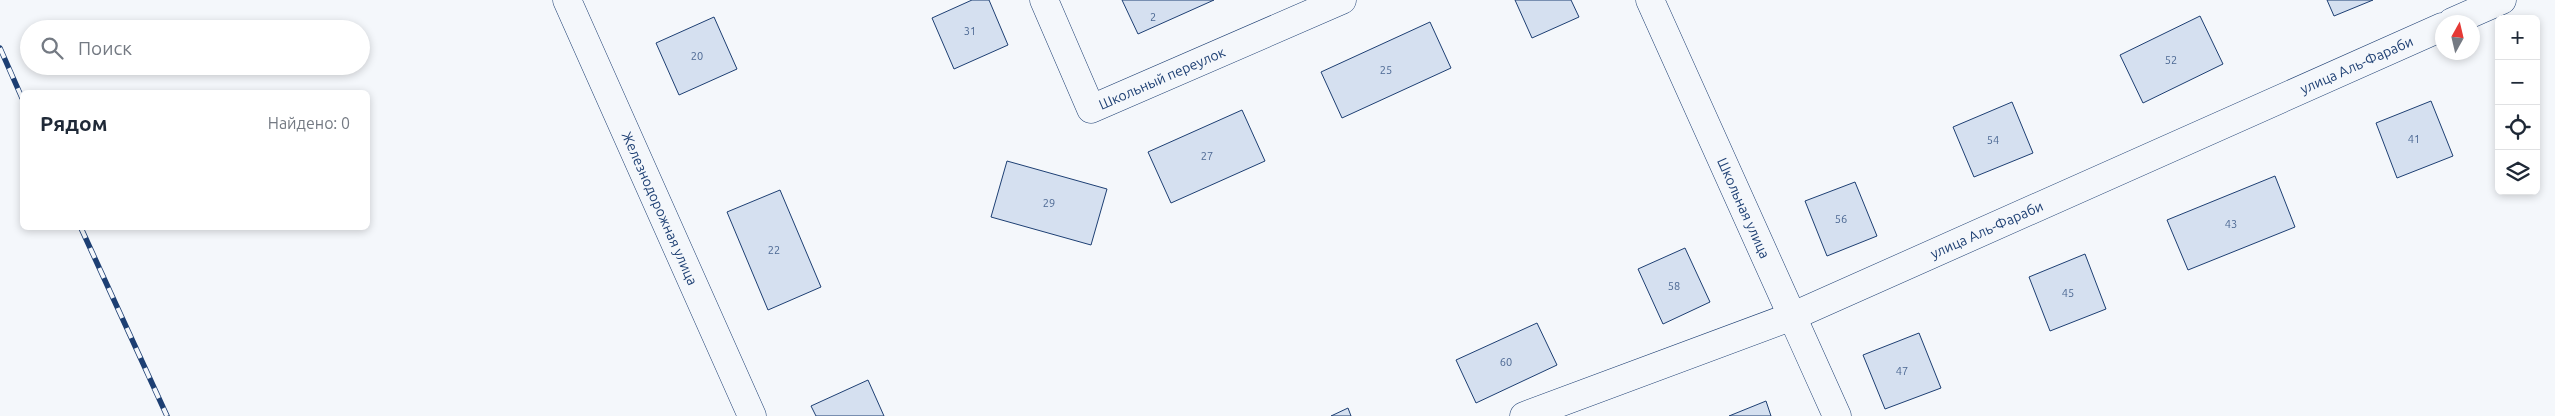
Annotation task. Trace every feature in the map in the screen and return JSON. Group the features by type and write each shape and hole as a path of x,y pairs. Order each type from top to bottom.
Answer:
{"street":[{"name":"Железнодорожная улица","path":"567,0 752,416"},
{"name":"Школьный переулок","path":"1044,0 1091,109 1342,0"},
{"name":"Школьная улица","path":"1650,0 1837,416"},
{"path":"2468,15 2502,0"},
{"name":"улица Аль-Фараби","path":"1524,416 1793,316 2435,30"}],"building":[{"path":"972,0 989,0 1008,45 954,69 932,18"},
{"path":"1122,0 1214,0 1138,34"},
{"path":"1515,0 1571,0 1579,17 1532,38"},
{"path":"2327,0 2373,0 2334,16"},
{"path":"2200,16 2223,64 2143,103 2120,55"},
{"path":"714,17 737,69 679,95 656,43"},
{"path":"1430,22 1451,68 1342,118 1321,72"},
{"path":"2431,101 2453,156 2397,178 2376,123"},
{"path":"2012,102 2033,153 1974,177 1953,127"},
{"path":"1242,110 1265,161 1171,203 1148,152"},
{"path":"1007,161 1107,189 1091,245 991,217"},
{"path":"2275,176 2295,227 2188,270 2167,220"},
{"path":"1855,182 1877,236 1827,256 1805,201"},
{"path":"780,190 821,287 768,310 727,212"},
{"path":"1685,248 1710,302 1663,324 1638,269"},
{"path":"2085,254 2106,309 2050,331 2029,277"},
{"path":"1537,323 1557,365 1476,403 1456,360"},
{"path":"1919,333 1941,388 1885,409 1863,355"},
{"path":"868,380 884,416 816,416 811,406"},
{"path":"1766,401 1771,416 1729,416"},
{"path":"1348,408 1351,416 1331,416"}],"railway":[{"path":"0,48 20,93"},
{"path":"82,230 167,416"}]}
